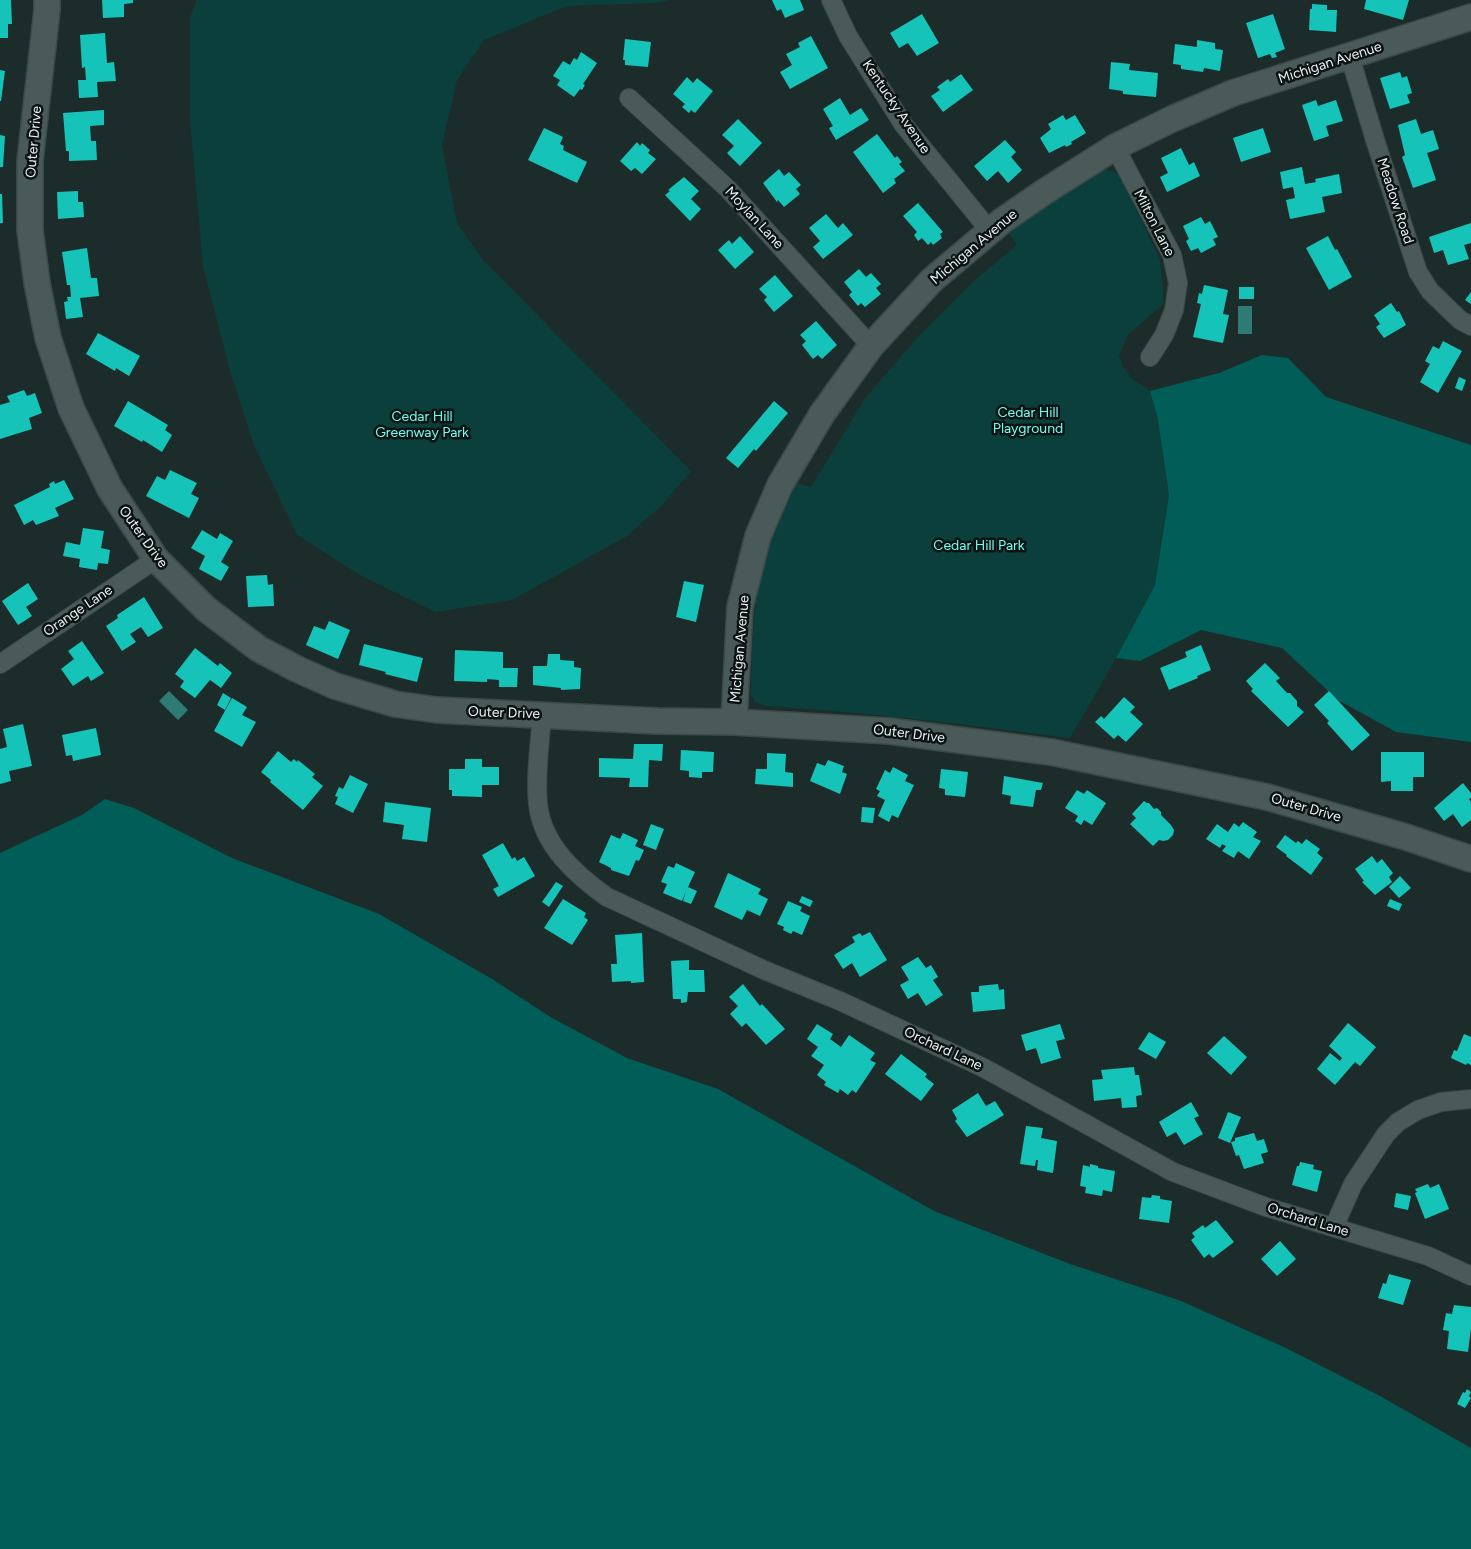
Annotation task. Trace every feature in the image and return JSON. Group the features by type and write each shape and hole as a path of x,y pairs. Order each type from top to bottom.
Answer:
{"street":[{"name":"Outer Drive","path":"47,0 30,171 30,230 37,283 48,338 71,408 110,490 156,559 198,602 249,642 297,669 335,686 395,704 488,714 656,721 734,722 889,731 1051,752 1267,797 1471,858"},
{"name":"Kentucky Avenue","path":"831,0 848,36 904,124 990,231"},
{"name":"Michigan Avenue","path":"734,722 740,607 758,536 780,485 817,422 871,346 932,280 990,231 1044,192 1115,147 1172,119 1233,93 1471,17"},
{"name":"Meadow Road","path":"1350,57 1418,272 1430,291 1440,302 1460,320 1471,326"},
{"name":"Moylan Lane","path":"629,98 728,189 871,346"},
{"name":"Milton Lane","path":"1115,147 1172,255 1178,283 1174,310 1164,335 1150,357"},
{"name":"Orange Lane","path":"0,664 156,559"},
{"name":"Orchard Lane","path":"542,715 537,780 538,806 545,828 554,846 566,862 586,882 608,897 734,956 840,1001 984,1068 1173,1172 1266,1207 1428,1256 1471,1276"},
{"path":"1334,1227 1353,1184 1386,1134 1398,1122 1418,1110 1440,1102 1471,1099"}],"green space":[{"name":"Cedar Hill Greenway Park","path":"197,0 671,0 655,3 567,6 484,40 457,80 442,145 457,223 483,260 691,471 661,506 627,536 512,600 435,612 362,576 297,535 254,445 229,367 203,266 190,119 190,17"},
{"name":"Cedar Hill Park","path":"1100,170 1113,171 1119,175 1160,259 1164,303 1128,335 1119,355 1122,365 1131,378 1150,391 1158,420 1169,495 1155,585 1070,738 880,715 765,706 755,702 751,695 752,657 759,582 772,538 797,483 811,487 866,397 918,337 976,279 1017,245 1007,230"}],"shaded area":[{"path":"1238,306 1252,306 1252,334 1238,334"},
{"path":"1262,355 1288,358 1326,397 1471,445 1471,742 1396,732 1338,700 1282,648 1201,630 1140,661 1116,658 1155,585 1169,495 1158,420 1150,391 1219,373"},
{"path":"169,691 188,710 178,720 159,701"},
{"path":"105,799 134,808 232,858 379,914 492,979 552,1018 627,1058 718,1089 934,1211 1070,1264 1181,1301 1286,1348 1380,1396 1471,1448 1471,1549 0,1549 0,853 82,815"}],"building":[{"path":"0,0 11,0 12,24 8,24 8,38 0,38"},
{"path":"102,0 133,0 133,3 124,4 124,17 103,18"},
{"path":"772,0 800,0 804,10 785,18 781,9 777,11"},
{"path":"1366,0 1409,0 1403,20 1364,9"},
{"path":"1312,4 1327,5 1327,10 1337,10 1336,32 1309,30"},
{"path":"922,14 939,43 917,56 908,43 899,48 890,33"},
{"path":"1273,14 1285,49 1275,53 1277,57 1272,58 1270,54 1258,58 1246,23"},
{"path":"105,33 107,63 114,62 116,81 97,82 98,97 79,98 78,80 86,80 85,67 82,68 80,35"},
{"path":"811,36 828,68 790,89 780,72 792,65 786,54 800,47 798,43"},
{"path":"625,39 651,42 648,67 625,65 625,60 623,60"},
{"path":"1197,40 1215,43 1215,49 1223,50 1220,71 1204,68 1203,72 1181,69 1181,65 1173,64 1175,44 1197,47"},
{"path":"581,52 597,63 583,84 585,85 582,90 580,89 574,97 557,85 560,80 553,76 563,61 570,65 574,58 577,60"},
{"path":"1111,62 1130,64 1129,70 1158,73 1156,97 1123,94 1123,91 1109,89"},
{"path":"0,70 5,71 1,101 0,101"},
{"path":"1400,72 1402,78 1407,76 1412,93 1407,95 1410,103 1390,109 1380,78"},
{"path":"961,74 973,90 943,112 931,96 940,90 937,87 948,79 950,82"},
{"path":"687,77 693,83 697,78 713,91 695,113 691,110 689,113 682,107 685,104 673,94"},
{"path":"840,98 850,115 861,108 869,120 836,140 829,128 833,126 823,109"},
{"path":"1316,100 1318,106 1336,100 1343,121 1326,126 1329,136 1314,141 1302,105"},
{"path":"104,110 104,125 90,126 91,141 96,141 97,160 69,161 69,151 66,151 63,113"},
{"path":"1063,115 1066,120 1075,115 1086,133 1071,142 1072,144 1066,147 1065,145 1049,153 1040,138 1051,129 1048,124"},
{"path":"738,119 762,143 740,166 727,153 734,146 722,135"},
{"path":"1416,119 1421,134 1433,130 1439,149 1427,153 1436,180 1413,188 1402,157 1405,155 1398,125"},
{"path":"544,128 563,137 560,144 564,146 563,150 587,162 577,183 528,160"},
{"path":"1263,128 1271,152 1241,162 1233,138"},
{"path":"877,134 895,158 897,156 902,162 899,164 905,171 894,179 896,183 883,193 853,152"},
{"path":"0,135 5,136 3,167 0,167"},
{"path":"1005,140 1016,152 1011,157 1022,170 1008,183 998,171 987,181 974,166"},
{"path":"637,142 640,146 642,143 650,150 648,153 656,159 642,174 635,168 631,171 620,161"},
{"path":"1181,148 1189,165 1194,162 1200,176 1167,192 1160,177 1168,173 1161,158"},
{"path":"1302,167 1305,184 1316,182 1315,179 1339,174 1342,193 1322,197 1325,212 1290,219 1286,200 1295,198 1293,187 1283,189 1280,172"},
{"path":"779,169 784,176 789,172 801,185 796,189 800,194 784,207 778,200 777,202 763,183"},
{"path":"684,177 699,191 691,199 701,209 690,221 665,195 670,191 668,190"},
{"path":"78,191 78,202 83,202 84,217 58,219 57,192"},
{"path":"0,194 2,194 3,223 0,223"},
{"path":"918,203 943,232 940,234 942,238 933,245 931,242 928,245 922,238 918,241 914,235 917,232 903,216"},
{"path":"826,214 838,228 843,223 853,235 823,259 813,247 820,241 809,228"},
{"path":"1201,217 1205,224 1210,221 1218,237 1213,239 1216,245 1201,253 1198,248 1191,251 1186,241 1189,239 1183,226"},
{"path":"1471,223 1471,243 1464,245 1469,259 1448,265 1443,250 1434,253 1429,237"},
{"path":"740,236 754,252 735,269 718,250 729,240 732,244"},
{"path":"1328,236 1352,277 1329,290 1306,248"},
{"path":"87,248 91,278 97,278 99,296 80,298 83,317 66,319 64,302 68,301 67,297 71,297 70,285 67,285 62,252"},
{"path":"859,269 866,277 871,273 881,284 876,288 881,294 865,307 861,303 858,306 849,295 852,292 844,282"},
{"path":"775,275 793,296 774,312 764,300 767,297 759,289"},
{"path":"1204,285 1228,290 1223,314 1229,315 1223,343 1193,337 1201,304 1197,303 1199,293 1202,294"},
{"path":"1239,287 1254,287 1254,299 1239,299"},
{"path":"1471,292 1471,304 1465,300"},
{"path":"1391,303 1397,312 1399,311 1406,325 1384,338 1376,327 1380,324 1374,315"},
{"path":"816,321 837,345 822,359 818,355 813,359 802,345 806,341 800,335"},
{"path":"98,333 140,356 129,376 116,368 115,371 86,354"},
{"path":"1443,341 1462,351 1438,393 1420,382 1430,364 1425,361 1433,346 1439,349"},
{"path":"1459,377 1466,380 1462,391 1455,388"},
{"path":"24,390 27,396 35,393 42,413 29,418 32,429 0,439 0,405 10,402 7,396"},
{"path":"128,401 168,425 165,430 172,435 162,452 143,440 142,442 114,426"},
{"path":"774,401 788,413 756,451 754,449 738,468 726,458"},
{"path":"170,470 197,483 191,494 199,498 189,518 146,496 157,476 165,480"},
{"path":"64,480 74,499 55,508 59,516 36,525 33,520 24,525 14,505 50,487 49,484 54,481 55,484"},
{"path":"83,528 104,531 101,548 110,550 108,564 98,563 97,570 79,567 80,559 63,556 66,542 80,545"},
{"path":"202,530 217,539 220,533 233,541 221,562 229,567 221,581 199,569 205,556 191,548"},
{"path":"267,575 268,585 273,584 274,606 248,607 246,576"},
{"path":"684,581 704,585 696,622 676,617"},
{"path":"28,583 38,599 26,607 32,616 18,625 2,601"},
{"path":"144,597 163,628 148,637 141,627 130,634 136,642 122,651 106,626 118,618 117,615"},
{"path":"329,621 350,630 338,659 306,645 314,626 325,630"},
{"path":"82,641 104,673 91,681 88,676 73,686 61,669 74,659 68,651"},
{"path":"364,644 423,658 417,682 359,665"},
{"path":"1201,645 1211,670 1197,676 1198,678 1169,690 1160,668 1187,657 1185,652"},
{"path":"195,648 218,666 220,663 232,673 221,688 210,680 195,698 180,687 184,681 175,674"},
{"path":"455,650 503,652 503,668 518,668 517,687 499,687 499,680 487,679 487,682 454,681"},
{"path":"548,654 560,654 560,660 574,661 574,667 581,668 580,689 561,690 561,688 533,685 533,666 547,666"},
{"path":"1265,663 1280,678 1276,681 1287,693 1290,693 1297,701 1297,706 1304,712 1288,727 1251,691 1253,689 1246,681"},
{"path":"1329,691 1370,735 1352,751 1314,705"},
{"path":"223,693 231,698 225,710 217,705"},
{"path":"1124,697 1135,707 1130,712 1143,724 1126,742 1118,735 1114,739 1095,722 1101,716 1104,719"},
{"path":"232,698 247,707 242,715 256,722 242,747 214,731"},
{"path":"23,724 32,766 9,771 11,781 0,784 0,749 7,747 3,729"},
{"path":"96,728 101,755 73,761 72,755 66,756 62,735"},
{"path":"634,744 663,744 662,761 649,760 648,787 629,787 630,778 599,777 599,758 633,759"},
{"path":"681,750 714,752 713,772 702,772 702,778 689,777 689,771 680,770"},
{"path":"278,751 291,762 294,759 297,762 298,760 315,774 312,777 323,786 303,810 261,772"},
{"path":"1381,752 1424,752 1424,777 1413,777 1413,791 1391,791 1391,781 1381,782"},
{"path":"767,753 786,754 785,772 793,773 793,787 755,784 756,769 767,769"},
{"path":"465,759 482,759 482,767 499,767 499,785 482,785 482,797 452,796 452,790 449,790 449,769 465,769"},
{"path":"828,760 844,766 842,772 847,774 840,794 810,781 817,763 825,766"},
{"path":"893,767 908,775 905,781 914,785 898,818 892,815 889,822 878,816 885,800 877,796 880,791 876,789 885,770 890,773"},
{"path":"941,769 968,772 965,797 945,795 945,789 939,788"},
{"path":"350,775 368,784 353,813 335,804 338,797 335,796 339,787 343,789"},
{"path":"1004,776 1043,783 1041,790 1036,790 1033,807 1010,804 1011,796 1002,794"},
{"path":"1463,783 1471,793 1471,798 1469,799 1471,802 1471,820 1462,827 1453,814 1444,821 1434,808"},
{"path":"1077,790 1084,794 1087,790 1106,803 1092,825 1084,820 1081,825 1075,821 1078,816 1065,808"},
{"path":"1144,801 1149,803 1154,809 1157,808 1174,830 1173,835 1168,840 1159,840 1153,846 1130,824 1136,818 1132,814"},
{"path":"385,802 431,808 427,842 402,839 404,825 383,822"},
{"path":"862,807 875,808 873,823 861,822"},
{"path":"1243,822 1257,832 1253,837 1261,841 1249,859 1238,851 1234,858 1222,851 1226,846 1222,844 1220,848 1206,839 1217,824 1228,832 1234,823 1239,827"},
{"path":"651,824 664,829 656,850 643,845"},
{"path":"623,833 638,840 635,846 644,850 639,861 636,860 629,876 611,870 611,868 599,862 611,835 620,839"},
{"path":"1285,835 1296,843 1298,841 1302,844 1306,839 1320,849 1317,853 1323,858 1311,875 1276,847"},
{"path":"503,843 512,859 515,857 517,861 524,857 535,876 498,897 493,889 499,886 482,855"},
{"path":"1372,856 1377,863 1382,859 1393,873 1389,877 1392,882 1375,895 1362,882 1364,881 1355,869"},
{"path":"676,863 695,872 688,887 697,891 691,904 683,901 686,891 682,901 663,893 667,884 661,882 668,866 674,868"},
{"path":"728,873 761,889 758,894 768,899 760,916 747,910 742,920 714,907"},
{"path":"1400,876 1411,888 1399,898 1389,887"},
{"path":"556,882 563,886 549,907 542,902"},
{"path":"802,896 813,901 810,907 799,902"},
{"path":"563,899 586,913 584,917 588,920 572,945 544,928"},
{"path":"1390,899 1402,904 1399,911 1387,906"},
{"path":"788,901 802,907 800,911 810,916 802,935 793,931 791,934 783,930 784,927 777,924"},
{"path":"870,932 887,960 860,977 852,963 843,969 834,955 855,942 852,937 860,933 862,936"},
{"path":"642,933 644,982 612,982 611,964 617,964 615,935"},
{"path":"918,957 926,968 931,965 938,977 933,980 943,995 926,1006 918,993 908,999 900,985 909,980 901,967"},
{"path":"689,960 689,970 704,970 705,992 688,992 687,1002 681,1003 681,999 673,999 671,961"},
{"path":"743,984 760,1006 762,1004 785,1029 766,1045 746,1023 742,1027 730,1014 738,1006 729,997"},
{"path":"998,984 999,990 1004,989 1005,1009 973,1012 971,992 979,992 979,986"},
{"path":"1348,1023 1376,1047 1360,1066 1355,1062 1335,1085 1317,1069 1330,1053 1340,1061 1342,1058 1329,1046"},
{"path":"817,1024 833,1034 830,1039 841,1047 849,1035 875,1053 870,1060 876,1063 856,1093 852,1090 848,1095 840,1089 838,1093 824,1085 826,1082 817,1075 824,1065 811,1056 818,1047 807,1039"},
{"path":"1060,1024 1065,1039 1056,1041 1061,1058 1041,1064 1036,1048 1026,1051 1021,1035"},
{"path":"1149,1032 1166,1042 1156,1059 1138,1049"},
{"path":"1464,1034 1471,1037 1471,1065 1467,1063 1466,1065 1451,1058 1454,1050 1457,1051"},
{"path":"1224,1036 1247,1057 1231,1075 1207,1053"},
{"path":"901,1054 927,1074 925,1077 934,1084 921,1101 885,1074"},
{"path":"1134,1067 1135,1075 1139,1075 1142,1095 1136,1096 1137,1107 1122,1108 1121,1098 1094,1101 1092,1080 1103,1079 1101,1070"},
{"path":"978,1093 986,1106 995,1101 1004,1115 967,1137 955,1121 957,1119 952,1110"},
{"path":"1191,1102 1199,1116 1194,1118 1203,1134 1184,1145 1176,1132 1167,1137 1159,1122"},
{"path":"1228,1112 1241,1117 1230,1143 1218,1138"},
{"path":"1026,1126 1043,1128 1041,1138 1057,1141 1053,1173 1037,1170 1038,1160 1036,1160 1035,1166 1020,1164"},
{"path":"1254,1133 1257,1141 1264,1139 1268,1152 1261,1154 1264,1163 1244,1169 1239,1155 1236,1156 1231,1142 1235,1141 1235,1138"},
{"path":"1300,1162 1314,1165 1313,1169 1322,1171 1317,1192 1292,1185 1297,1166 1299,1166"},
{"path":"1090,1164 1098,1166 1098,1168 1115,1171 1112,1192 1103,1190 1102,1196 1085,1193 1086,1187 1080,1186 1083,1165 1090,1167"},
{"path":"1428,1184 1430,1188 1439,1184 1449,1209 1425,1219 1415,1189"},
{"path":"1396,1193 1411,1196 1408,1210 1394,1207"},
{"path":"1152,1195 1160,1196 1160,1199 1172,1201 1169,1223 1139,1219 1142,1197 1151,1198"},
{"path":"1216,1220 1234,1242 1213,1258 1209,1254 1204,1258 1191,1240 1195,1237 1192,1233 1203,1225 1205,1228"},
{"path":"1280,1241 1296,1259 1277,1276 1261,1259"},
{"path":"1389,1274 1411,1280 1403,1305 1378,1298 1383,1283 1386,1284"},
{"path":"1454,1305 1471,1307 1468,1352 1447,1349 1449,1331 1443,1330 1446,1313 1452,1314"},
{"path":"1467,1389 1471,1392 1469,1396 1471,1398 1465,1408 1457,1404 1463,1392 1465,1393"}],"park label":[{"name":"Cedar Hill Playground","path":"1028,422"}]}
